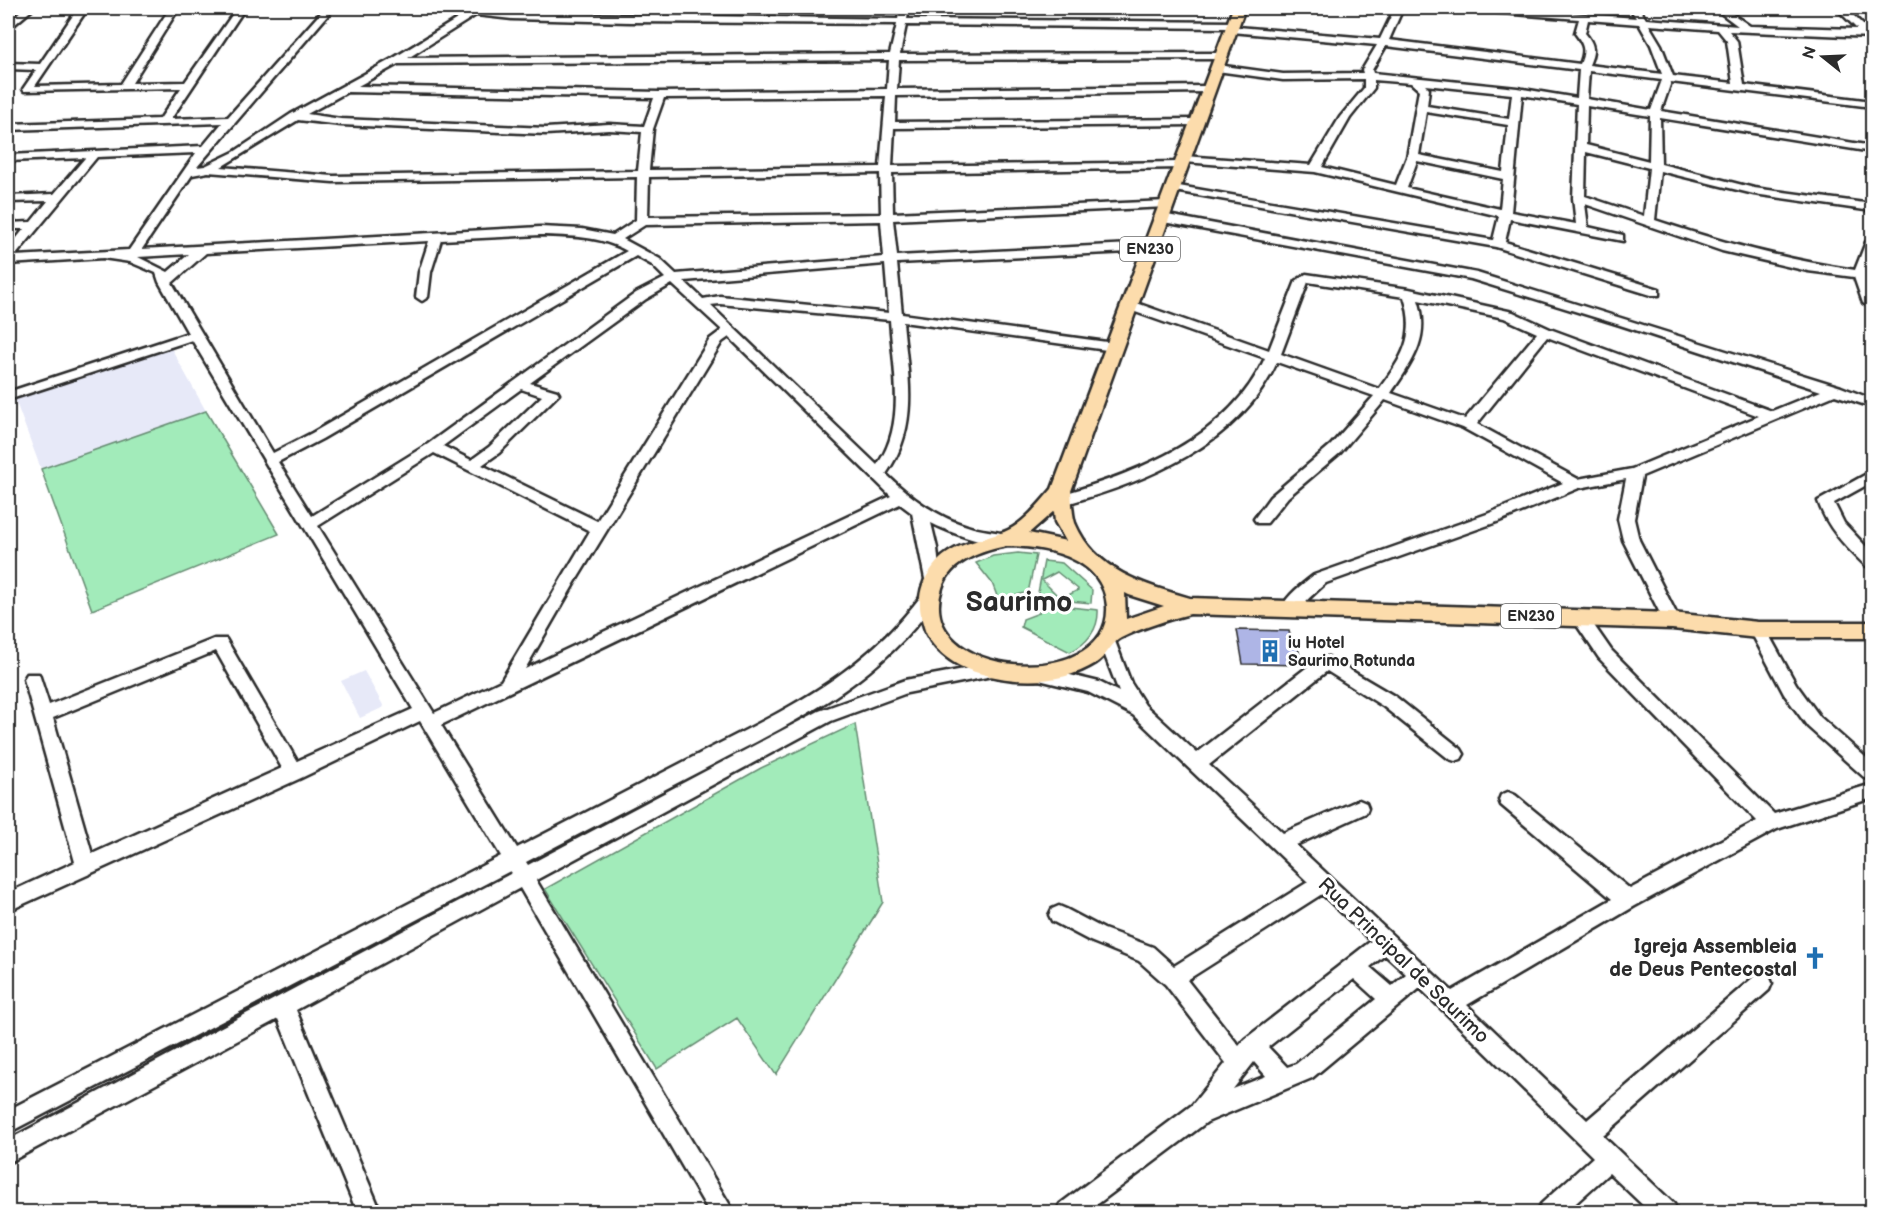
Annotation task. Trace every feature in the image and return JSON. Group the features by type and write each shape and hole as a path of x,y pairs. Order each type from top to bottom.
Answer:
{"main road":[{"name":"EN230","path":"1086,558 1065,522 1062,496 1129,305 1239,8"},
{"name":"EN230","path":"1062,496 1038,517 1006,539 964,551 949,562 930,590 930,616 937,633 951,648 969,661 991,670 1016,674 1041,674 1080,662 1109,637 1151,616 1190,606"},
{"name":"EN230","path":"1006,539 1050,542 1086,558 1104,573 1143,593 1190,606 1672,621 1758,630 1872,630"},
{"name":"EN230","path":"1104,573 1113,587 1117,602 1117,618 1109,637"}],"street":[{"path":"8,27 29,8"},
{"path":"82,8 27,89 190,85"},
{"path":"125,86 174,8"},
{"path":"164,121 241,8"},
{"path":"133,253 187,172 330,8"},
{"path":"879,474 892,455 900,431 902,410 885,168 894,58 905,8"},
{"path":"1315,169 1345,117 1369,88 1367,70 1381,42 1390,31 1399,8"},
{"path":"1476,8 1749,30 1865,32"},
{"path":"1635,8 1656,45 1668,77 1654,114 1655,164 1650,221"},
{"path":"1719,8 1749,30"},
{"path":"1841,8 1872,40"},
{"path":"208,169 238,154 295,117 396,61 478,10 606,19 1232,27 1584,66 1872,104"},
{"path":"1582,229 1579,198 1582,102 1584,66 1590,52 1588,43 1580,33 1584,16"},
{"path":"1721,28 1732,41 1739,87"},
{"path":"396,61 894,58 1219,62 1283,77 1369,76 1517,91 1872,149"},
{"path":"8,66 41,68"},
{"path":"1400,190 1413,157 1422,108 1424,89 1412,79"},
{"path":"347,89 660,95 1208,89"},
{"path":"1498,244 1505,215 1517,91"},
{"path":"642,220 643,173 648,129 660,95"},
{"path":"1422,108 1514,123"},
{"path":"295,117 341,122 546,131 609,127 648,129"},
{"path":"8,127 231,120"},
{"path":"890,125 1196,122"},
{"path":"1580,147 1655,164 1754,191 1872,208"},
{"path":"8,158 92,156 206,149"},
{"path":"8,258 92,156"},
{"path":"1413,157 1509,177"},
{"path":"187,172 208,169 333,179 1182,162 1315,169 1505,215 1619,238"},
{"path":"1173,188 1272,208 1383,223 1498,244 1655,292"},
{"path":"8,199 56,197"},
{"path":"1579,198 1650,221 1684,236 1726,248 1808,267 1859,274"},
{"path":"615,239 642,220 1164,211 1473,276 1872,403"},
{"path":"8,226 34,225"},
{"path":"8,258 104,255 540,231 582,233 615,239 638,250 674,278 901,497 920,512 965,533 1006,539"},
{"path":"422,297 425,273 436,236"},
{"path":"1872,242 1859,274 1869,303 1872,304"},
{"path":"311,524 433,447 641,296 674,278 892,260 1151,247"},
{"path":"161,275 202,249"},
{"path":"270,460 317,436 638,250"},
{"path":"161,275 174,251"},
{"path":"104,255 122,256 161,275 270,460 524,876 722,1212"},
{"path":"1062,496 1102,489 1152,468 1192,447 1237,409 1261,381 1302,282 1306,278 1409,293 1508,315 1545,332 1774,417"},
{"path":"1262,519 1272,503 1288,486 1325,459 1384,394 1415,340 1416,316 1409,293"},
{"path":"701,303 720,300 895,317 1114,347"},
{"path":"1129,305 1468,425 1576,484"},
{"path":"508,684 599,529 717,339 730,331"},
{"path":"1468,425 1545,332"},
{"path":"8,396 197,334"},
{"path":"470,467 511,435 552,394 518,384"},
{"path":"1289,608 1300,594 1320,579 1492,518 1576,484 1635,473 1836,390"},
{"path":"433,447 599,529"},
{"path":"1635,473 1626,519 1631,540 1672,621"},
{"path":"1872,476 1826,501 1829,515 1842,532 1872,562"},
{"path":"8,902 294,773 508,684 901,497"},
{"path":"8,1152 524,876 820,709 889,646 930,590 929,548 920,512"},
{"path":"1580,618 1611,661 1771,824"},
{"path":"1758,630 1790,689 1814,722 1872,773"},
{"path":"1109,637 1123,684 1139,710"},
{"path":"43,715 220,643 294,773"},
{"path":"1198,763 1321,666 1328,663 1390,702 1455,754"},
{"path":"8,1122 513,858 820,709 905,687 991,670"},
{"path":"1041,674 1093,687 1139,710"},
{"path":"33,679 86,867"},
{"name":"Rua Principal de Saurimo","path":"1139,710 1421,975 1666,1212"},
{"path":"1450,1004 1628,900 1771,824 1872,791"},
{"path":"1508,800 1628,900"},
{"path":"1281,843 1359,808"},
{"path":"1173,978 1323,883"},
{"path":"1059,915 1097,935 1146,954 1173,978 1240,1064"},
{"path":"1068,1212 1200,1113 1253,1046 1386,942"},
{"path":"1354,966 1391,999"},
{"path":"1200,1113 1304,1071 1421,975"},
{"path":"1586,1136 1762,983"},
{"path":"283,1005 369,1212"},
{"path":"1253,1046 1284,1080"},
{"path":"1550,1212 1609,1158"}],"shaded area":[{"path":"170,346 206,411 41,469 14,397"},
{"path":"364,671 384,707 360,718 341,681"}],"green space":[{"path":"206,411 279,534 92,610 41,469"},
{"path":"1018,553 1036,555 1028,593 999,601 992,583 976,563 993,556"},
{"path":"1044,561 1062,563 1092,590 1091,603 1037,598","holes":["1057,572 1078,589 1061,599 1042,580"]},
{"path":"1041,604 1098,610 1094,630 1082,645 1070,652 1021,627 1023,619 1039,613"},
{"path":"855,724 883,902 776,1075 737,1018 657,1069 545,889 761,768"}],"building":[{"name":"iu Hotel Saurimo Rotunda","path":"1237,630 1289,631 1291,639 1296,639 1302,665 1243,664"}],"place":[{"name":"iu Hotel Saurimo Rotunda","path":"1270,651"},
{"name":"Igreja Assembleia de Deus Pentecostal","path":"1815,958"}],"district":[{"name":"Saurimo","path":"1019,601"}]}
